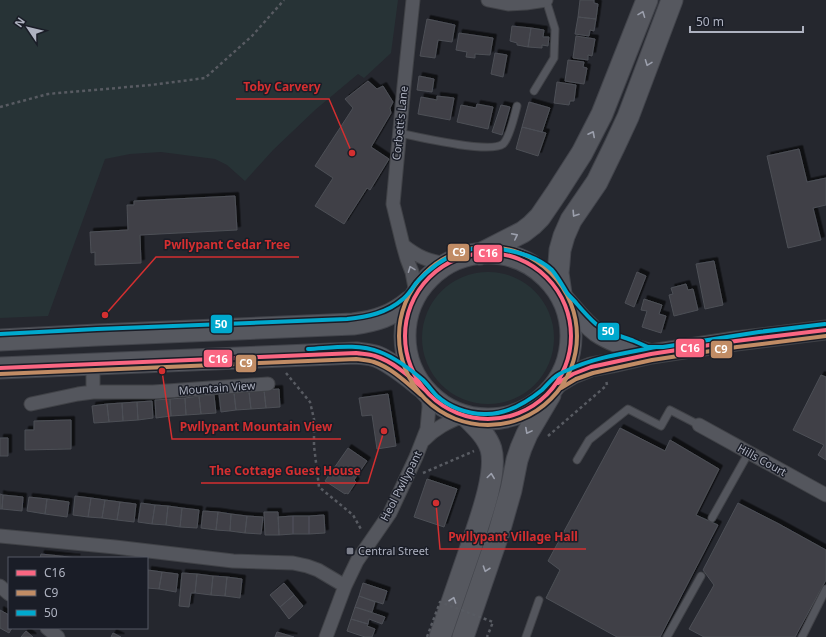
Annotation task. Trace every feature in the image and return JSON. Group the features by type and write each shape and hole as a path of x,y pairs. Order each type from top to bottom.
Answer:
{"main road":[{"path":"0,340 353,324 368,322 388,316 397,311 413,297 431,276 447,264 462,258 480,254 523,232 540,217 582,153 602,114 647,0"},
{"path":"651,354 615,341 597,332 585,321 561,295 558,263 564,236 571,220 597,182 628,117 672,0"},
{"path":"463,637 499,532 521,448 527,434 563,374 568,361 570,342 569,318 561,295 555,283 546,273 523,261 503,256 480,254"},
{"path":"413,297 406,314 405,335 414,366 426,392"},
{"path":"0,368 356,353 371,355 383,360 401,371 444,409 465,417 491,420 505,417 520,411 572,374 591,367 651,354 736,341 826,330"},
{"path":"440,637 474,539 491,478 492,456 489,444 481,432 465,417"}],"street":[{"name":"Corbett's Lane","path":"413,0 393,204 403,245 412,272 413,297"},
{"path":"488,0 508,4 546,0"},
{"path":"403,245 424,259 447,264"},
{"path":"93,364 93,392"},
{"name":"Mountain View","path":"31,404 93,392 153,392 268,384"},
{"name":"Heol Pwllypant","path":"326,637 345,586 357,561 390,513 423,442 429,419 429,401 426,392"},
{"name":"Heol Pwllypant","path":"423,442 440,426 465,417"},
{"name":"Hills Court","path":"699,425 826,495"},
{"path":"0,536 115,547 233,561 293,563 318,570 345,586"},
{"path":"0,586 8,593"},
{"path":"48,629 58,637"}],"lane":[{"path":"534,91 554,58 555,29 546,0"},
{"path":"399,133 468,146 496,147 504,143 517,106"},
{"path":"577,460 589,440 628,408 661,426 670,410 699,425"},
{"path":"712,518 748,452"},
{"path":"667,637 701,576"},
{"path":"802,637 826,589"},
{"path":"526,637 539,600"}],"path":[{"path":"0,107 48,94 151,85 205,78 252,36 284,0"},
{"path":"284,371 310,402 314,419 314,446 319,487 353,515"},
{"path":"427,637 440,602 493,622 487,637"}],"shaded area":[{"path":"0,0 398,0 391,53 364,78 358,74 315,110 273,150 245,181 227,165 215,159 161,152 130,154 105,159 48,316 0,318"},
{"path":"494,272 513,277 525,283 535,291 543,301 549,313 553,325 553,351 549,363 543,375 535,385 525,393 513,399 501,403 482,404 463,399 451,393 441,385 433,375 427,363 423,351 422,332 427,313 433,301 441,291 451,283 463,277 475,273"}],"building":[{"path":"580,0 594,0 594,3 598,4 596,19 578,17"},
{"path":"578,17 596,19 594,31 590,30 589,36 575,34"},
{"path":"427,19 455,25 452,42 438,40 435,58 420,56"},
{"path":"512,26 531,28 528,47 517,45 517,43 510,41"},
{"path":"531,28 544,30 543,37 549,37 548,46 542,45 542,48 528,47"},
{"path":"459,33 493,38 490,55 475,54 475,58 466,57 467,52 456,50"},
{"path":"576,36 595,39 592,56 588,55 588,60 573,58"},
{"path":"495,53 507,55 503,77 491,74"},
{"path":"568,60 584,62 583,67 587,68 584,84 565,81"},
{"path":"419,76 434,79 432,92 417,90"},
{"path":"368,81 377,89 383,86 393,102 390,108 391,113 371,147 389,159 370,190 367,188 344,224 315,206 333,178 315,166 353,108 345,99"},
{"path":"557,82 576,85 574,101 570,101 569,105 554,103"},
{"path":"437,96 454,98 450,120 418,114 421,97 437,100"},
{"path":"529,102 550,108 542,132 522,127"},
{"path":"477,104 493,107 488,129 457,122 461,105 476,108"},
{"path":"501,105 510,107 502,135 492,132"},
{"path":"522,127 546,133 538,156 516,149"},
{"path":"799,149 807,182 826,178 826,205 813,208 821,240 788,248 767,156"},
{"path":"235,196 237,230 140,235 141,263 95,265 95,252 91,253 90,232 128,230 127,205 134,205 134,201"},
{"path":"714,261 723,305 705,309 696,264"},
{"path":"637,272 646,276 634,307 625,303"},
{"path":"686,284 688,290 693,289 698,310 674,316 669,295 673,294 671,288"},
{"path":"644,299 662,305 659,314 666,316 661,333 642,327 647,311 641,310"},
{"path":"821,375 826,377 826,460 818,455 824,445 793,430"},
{"path":"279,389 280,407 266,408 264,390"},
{"path":"264,390 266,408 251,409 249,392"},
{"path":"249,392 251,409 236,410 234,393"},
{"path":"234,393 236,410 221,412 219,394"},
{"path":"388,394 396,446 377,449 372,415 362,416 359,398"},
{"path":"214,395 216,413 201,414 199,396"},
{"path":"199,396 201,414 186,415 185,398"},
{"path":"185,398 186,415 171,416 170,399"},
{"path":"170,399 171,416 156,418 155,400"},
{"path":"152,401 153,418 138,420 137,402"},
{"path":"137,402 138,420 123,421 122,403"},
{"path":"122,403 123,421 109,422 107,404"},
{"path":"107,404 109,422 94,423 92,406"},
{"path":"71,420 71,449 25,450 25,430 34,430 34,421"},
{"path":"620,428 665,451 670,440 719,469 696,515 718,525 660,637 617,637 546,598 560,570 548,561"},
{"path":"0,438 8,438 8,456 0,456"},
{"path":"348,448 367,461 354,480 356,482 348,494 345,494 325,481"},
{"path":"427,479 457,489 444,527 414,517"},
{"path":"0,494 3,495 2,509 0,509"},
{"path":"3,495 23,497 22,511 2,509"},
{"path":"75,496 91,498 88,517 73,515"},
{"path":"29,497 47,499 45,514 27,511"},
{"path":"91,498 105,500 102,518 88,517"},
{"path":"47,499 69,502 67,517 45,514"},
{"path":"105,500 120,502 117,520 102,518"},
{"path":"120,502 136,504 134,522 117,520"},
{"path":"141,503 155,505 152,524 138,522"},
{"path":"738,503 826,550 826,580 795,637 704,637 689,629 714,585 703,570"},
{"path":"155,505 168,506 166,525 152,524"},
{"path":"168,506 182,508 180,527 166,525"},
{"path":"182,508 199,510 197,528 180,527"},
{"path":"203,511 218,512 216,530 201,528"},
{"path":"218,512 231,514 230,531 216,530"},
{"path":"264,512 278,512 279,535 265,535"},
{"path":"231,514 247,516 245,533 230,531"},
{"path":"324,515 325,533 309,534 309,516"},
{"path":"247,516 263,517 261,534 245,533"},
{"path":"293,516 309,516 309,534 293,534"},
{"path":"293,516 293,534 279,535 278,517"},
{"path":"41,554 60,556 60,557 40,557"},
{"path":"148,570 162,572 159,589 148,588"},
{"path":"162,572 178,574 176,592 159,589"},
{"path":"182,573 197,574 195,593 191,593 189,607 179,606"},
{"path":"197,574 213,576 211,595 195,593"},
{"path":"213,576 227,577 225,596 211,595"},
{"path":"227,577 242,579 240,598 225,596"},
{"path":"284,583 294,595 280,607 270,595"},
{"path":"363,583 387,591 383,604 359,596"},
{"path":"294,595 303,606 289,619 280,607"},
{"path":"359,596 375,602 372,612 355,607"},
{"path":"355,607 385,617 382,624 369,619 368,624 351,619"},
{"path":"0,610 8,614 8,629 11,629 9,633 0,628"},
{"path":"351,619 368,624 367,626 375,629 372,637 365,637 347,631"},
{"path":"26,631 33,637 21,637"},
{"path":"277,632 294,637 275,637"},
{"path":"113,633 121,637 111,637"}],"transit line":[{"name":"C9","path":"488,247 505,249 522,254 537,262 551,273 562,287 570,302 575,319 577,336 575,353 570,370 562,385 551,399 537,410 522,418 505,423 488,425 471,423 454,418 439,410 425,399 414,385 406,370 401,353 399,336 401,319 406,302 414,287 425,273 439,262 454,254 471,249 488,247"},
{"name":"50","path":"0,334 347,319 362,317 376,314 397,304 407,296 416,283 426,273 443,260 463,251 485,248 522,254 534,258 544,264 552,270 568,294 596,324 609,332 648,347 663,347 759,332 825,324"},
{"name":"C16","path":"488,253 504,255 520,260 534,267 547,277 557,290 564,304 569,320 571,336 569,352 564,368 557,382 547,395 534,405 520,412 504,417 488,419 472,417 456,412 442,405 429,395 419,382 412,368 407,352 405,336 407,320 412,304 419,290 429,277 442,267 456,260 472,255 488,253"},
{"name":"C16","path":"558,383 573,374 591,367 651,354 736,341 826,330"},
{"name":"C9","path":"561,388 576,379 593,373 652,360 737,347 826,336"},
{"name":"50","path":"308,349 353,347 371,349 386,354 413,372 423,380 437,396 453,407 478,414 492,414 522,404 542,390 551,380 562,372 611,356 656,347"},
{"name":"C16","path":"0,368 356,353 373,355 389,362 402,370 425,390"},
{"name":"C9","path":"0,374 356,359 372,361 387,368 421,395"}],"place":[{"name":"Toby Carvery","path":"352,153"},
{"name":"Pwllypant Cedar Tree","path":"105,315"},
{"name":"Pwllypant Mountain View","path":"162,371"},
{"name":"The Cottage Guest House","path":"384,431"},
{"name":"Pwllypant Village Hall","path":"436,503"},
{"name":"Central Street","path":"350,551"}]}
